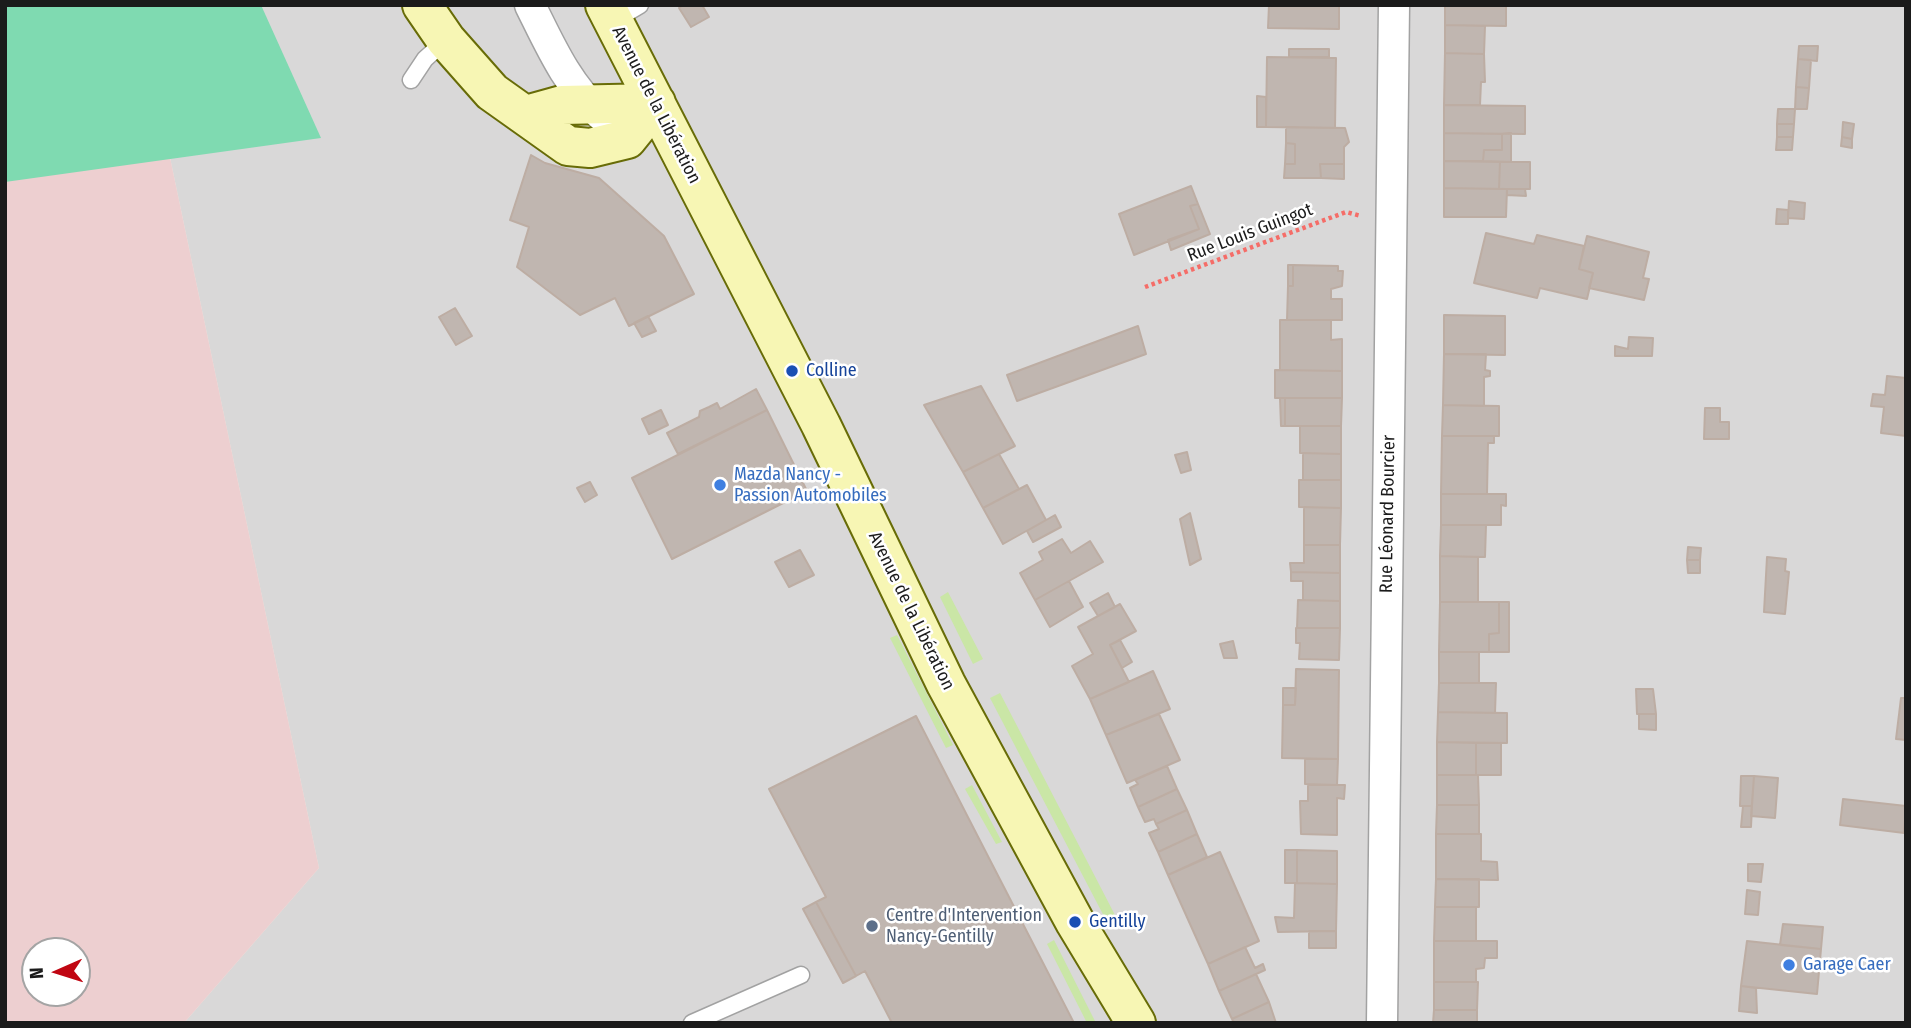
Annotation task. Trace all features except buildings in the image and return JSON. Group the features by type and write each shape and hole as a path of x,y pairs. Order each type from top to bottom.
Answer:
{"main road":[{"path":"422,5 446,40 492,92 568,146 590,148 627,139 656,103"},
{"name":"Avenue de la Libération","path":"619,10 656,103 821,425 946,684 1075,922 1136,1023"},
{"path":"526,115 562,105 656,103"}],"street":[{"path":"530,5 563,72 589,105 627,139"},
{"name":"Rue Léonard Bourcier","path":"1382,1023 1394,5"}],"lane":[{"path":"411,80 425,59 446,40"},
{"path":"692,1023 801,975"}],"path":[{"name":"Rue Louis Guingot","path":"1145,287 1346,212 1365,217"}],"shaded area":[{"path":"5,5 138,5 319,868 184,1023 5,1023"},
{"path":"138,5 1906,5 1906,1023 184,1023 319,868"}],"green space":[{"path":"5,5 261,5 321,138 5,182"},
{"path":"948,592 983,659 973,664 940,597"},
{"path":"897,635 953,745 946,748 890,638"},
{"path":"1000,693 1116,917 1107,922 990,698"},
{"path":"972,785 1002,842 996,844 965,789"},
{"path":"1054,940 1096,1023 1087,1023 1047,944"}],"place":[{"name":"Colline","path":"792,371"},
{"name":"Mazda Nancy - Passion Automobiles","path":"720,485"},
{"name":"Gentilly","path":"1075,922"},
{"name":"Centre d'Intervention Nancy-Gentilly","path":"872,926"},
{"name":"Garage Caer","path":"1789,965"}]}
